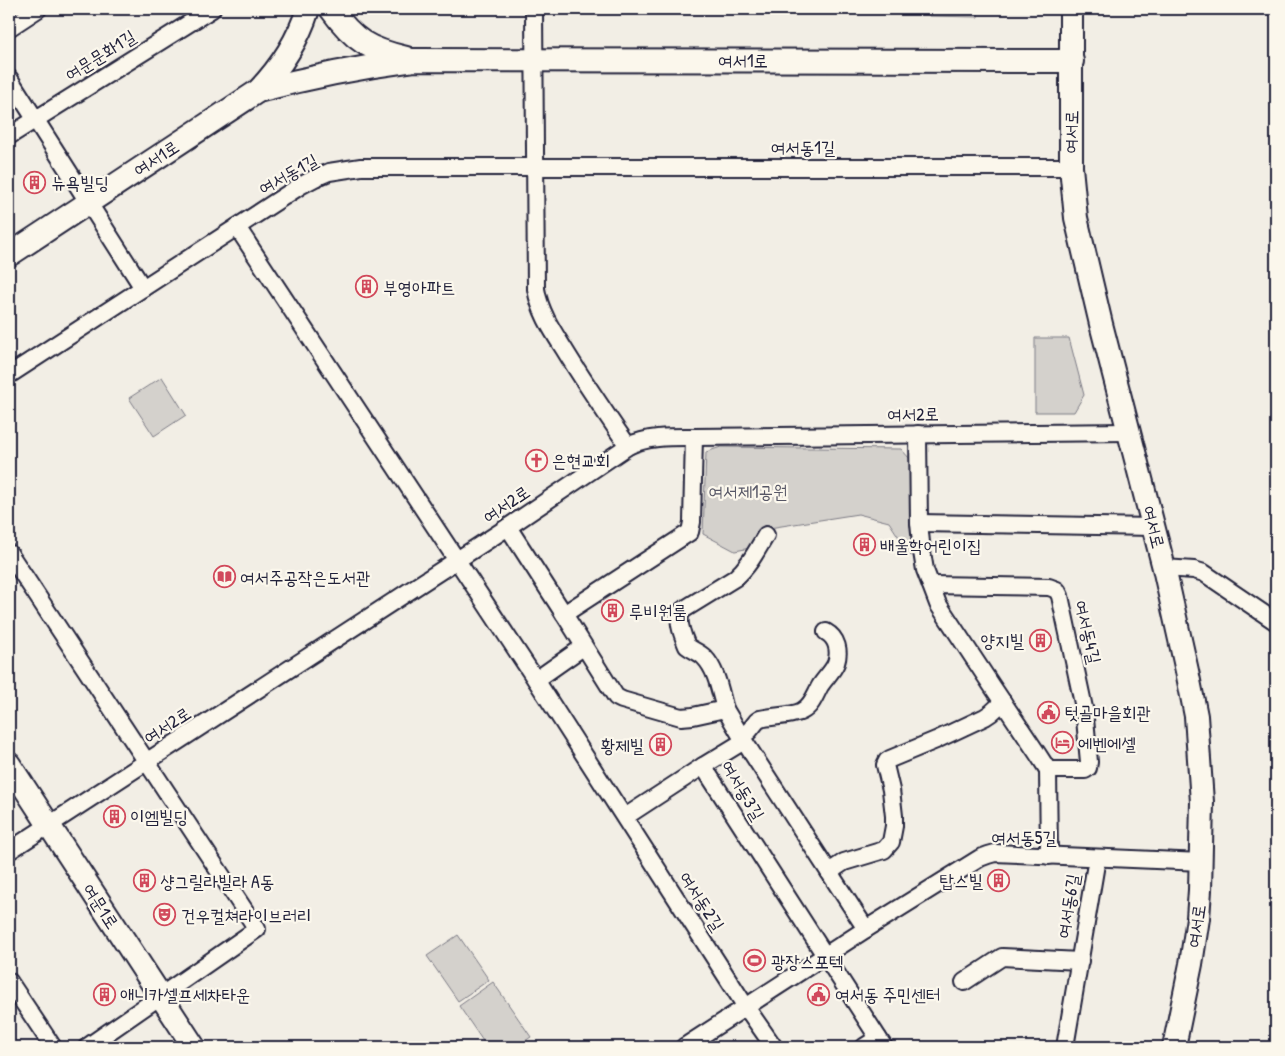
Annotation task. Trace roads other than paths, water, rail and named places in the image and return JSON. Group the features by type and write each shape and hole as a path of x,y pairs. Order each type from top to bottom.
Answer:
{"street":[{"path":"9,28 38,9"},
{"name":"여문문화1길","path":"9,136 212,9"},
{"name":"여서1로","path":"9,255 258,91 279,68 291,49 308,9"},
{"path":"331,9 354,37 363,43 373,49 414,60"},
{"path":"534,9 536,289 540,306 553,331 628,446"},
{"name":"여서로","path":"1071,9 1071,167 1078,226 1101,324 1164,568 1196,716 1202,802 1202,862 1198,918 1174,1047"},
{"path":"258,91 335,72 414,60"},
{"name":"여서1로","path":"414,60 1072,61"},
{"path":"9,78 143,288"},
{"name":"여서동1길","path":"9,375 300,186 329,172 361,167 1071,167"},
{"name":"여서동2길","path":"237,226 536,680 746,1007"},
{"name":"여서2로","path":"9,851 508,527 628,446 646,439 1129,432"},
{"path":"918,434 919,523 922,552 930,585 938,604 1048,770 1050,856"},
{"path":"564,614 690,532 692,522 694,437"},
{"path":"919,523 1154,527"},
{"path":"508,527 616,697 680,717 725,709"},
{"name":"여서동3길","path":"766,535 747,567 735,578 682,612 679,620 687,646 702,655 711,666 725,709 743,739 703,766 825,956"},
{"path":"9,553 257,929 87,1047"},
{"path":"1164,568 1194,570 1204,573 1276,622"},
{"name":"여서동4길","path":"930,585 1050,587 1057,590 1060,596 1084,708 1089,762 1088,768 1085,770 1048,770"},
{"path":"826,632 832,636 836,645 836,663 811,703 804,710 796,714 760,719 743,739 866,929"},
{"path":"536,680 584,647"},
{"path":"829,872 844,862 884,850 891,842 894,816 886,768 887,761 890,758 936,740 985,717 1003,702"},
{"name":"여문1로","path":"9,764 194,1047"},
{"path":"625,817 703,766"},
{"name":"여서동5길","path":"684,1047 866,929 980,858 988,855 1202,862"},
{"name":"여서동6길","path":"1065,1047 1097,858"},
{"path":"825,956 881,1043 864,1047"},
{"name":"여서동6길","path":"964,982 1002,957 1080,961"},
{"path":"9,981 53,1047"},
{"path":"746,1007 774,1047"}],"place":[{"name":"뉴욕빌딩","path":"35,182"},
{"name":"부영아파트","path":"367,287"},
{"name":"은현교회","path":"536,460"},
{"name":"배울학어린이집","path":"864,545"},
{"name":"여서주공작은도서관","path":"224,577"},
{"name":"루비원룸","path":"613,611"},
{"name":"양지빌","path":"1040,640"},
{"name":"텃골마을회관","path":"1048,712"},
{"name":"에벤에셀","path":"1062,743"},
{"name":"황제빌","path":"660,745"},
{"name":"이엠빌딩","path":"114,816"},
{"name":"탑스빌","path":"999,880"},
{"name":"샹그릴라빌라 A동","path":"144,881"},
{"name":"건우컬쳐라이브러리","path":"165,915"},
{"name":"광장스포텍","path":"755,961"},
{"name":"애니카셀프세차타운","path":"104,994"},
{"name":"여서동 주민센터","path":"819,994"}],"park label":[{"name":"여서제1공원","path":"748,491"}]}
